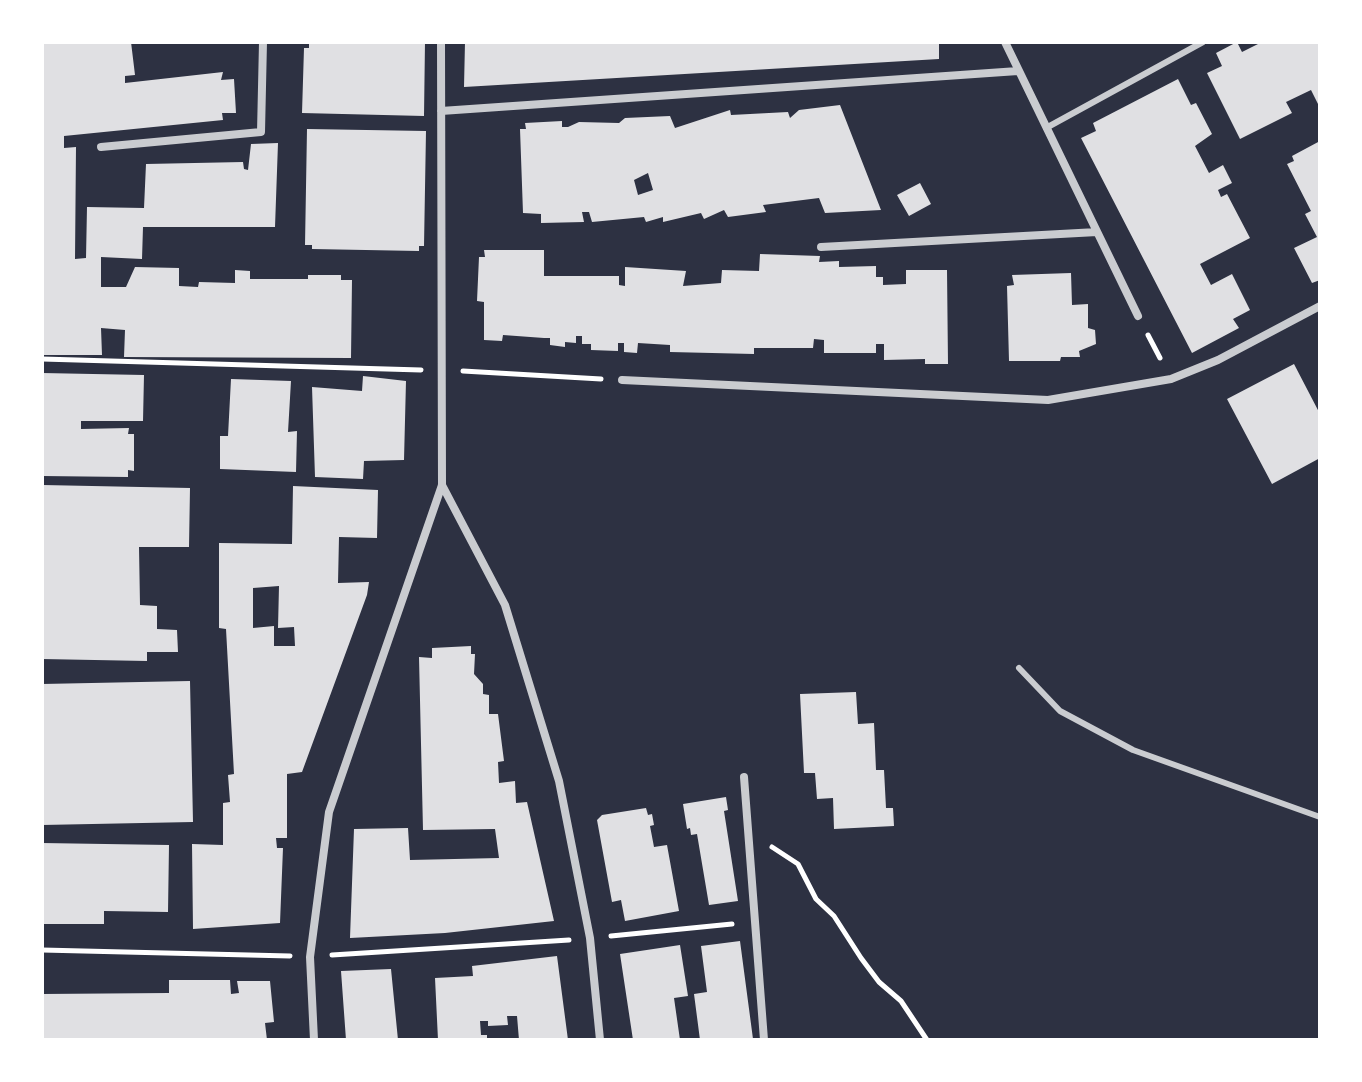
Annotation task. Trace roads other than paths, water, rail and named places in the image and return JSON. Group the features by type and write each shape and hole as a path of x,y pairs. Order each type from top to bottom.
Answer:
{"street":[{"path":"101,147 261,132 263,42"},
{"path":"314,1040 310,957 329,812 442,485 441,42"},
{"path":"1005,42 1138,316"},
{"path":"441,111 1018,71"},
{"path":"821,247 1097,232"},
{"path":"622,380 1048,400 1171,379 1218,360 1320,306"},
{"path":"442,485 505,605 559,781 590,938 600,1040"},
{"path":"744,777 764,1040"}],"lane":[{"path":"1046,128 1203,42"},
{"path":"1019,668 1060,711 1133,750 1320,817"}]}
